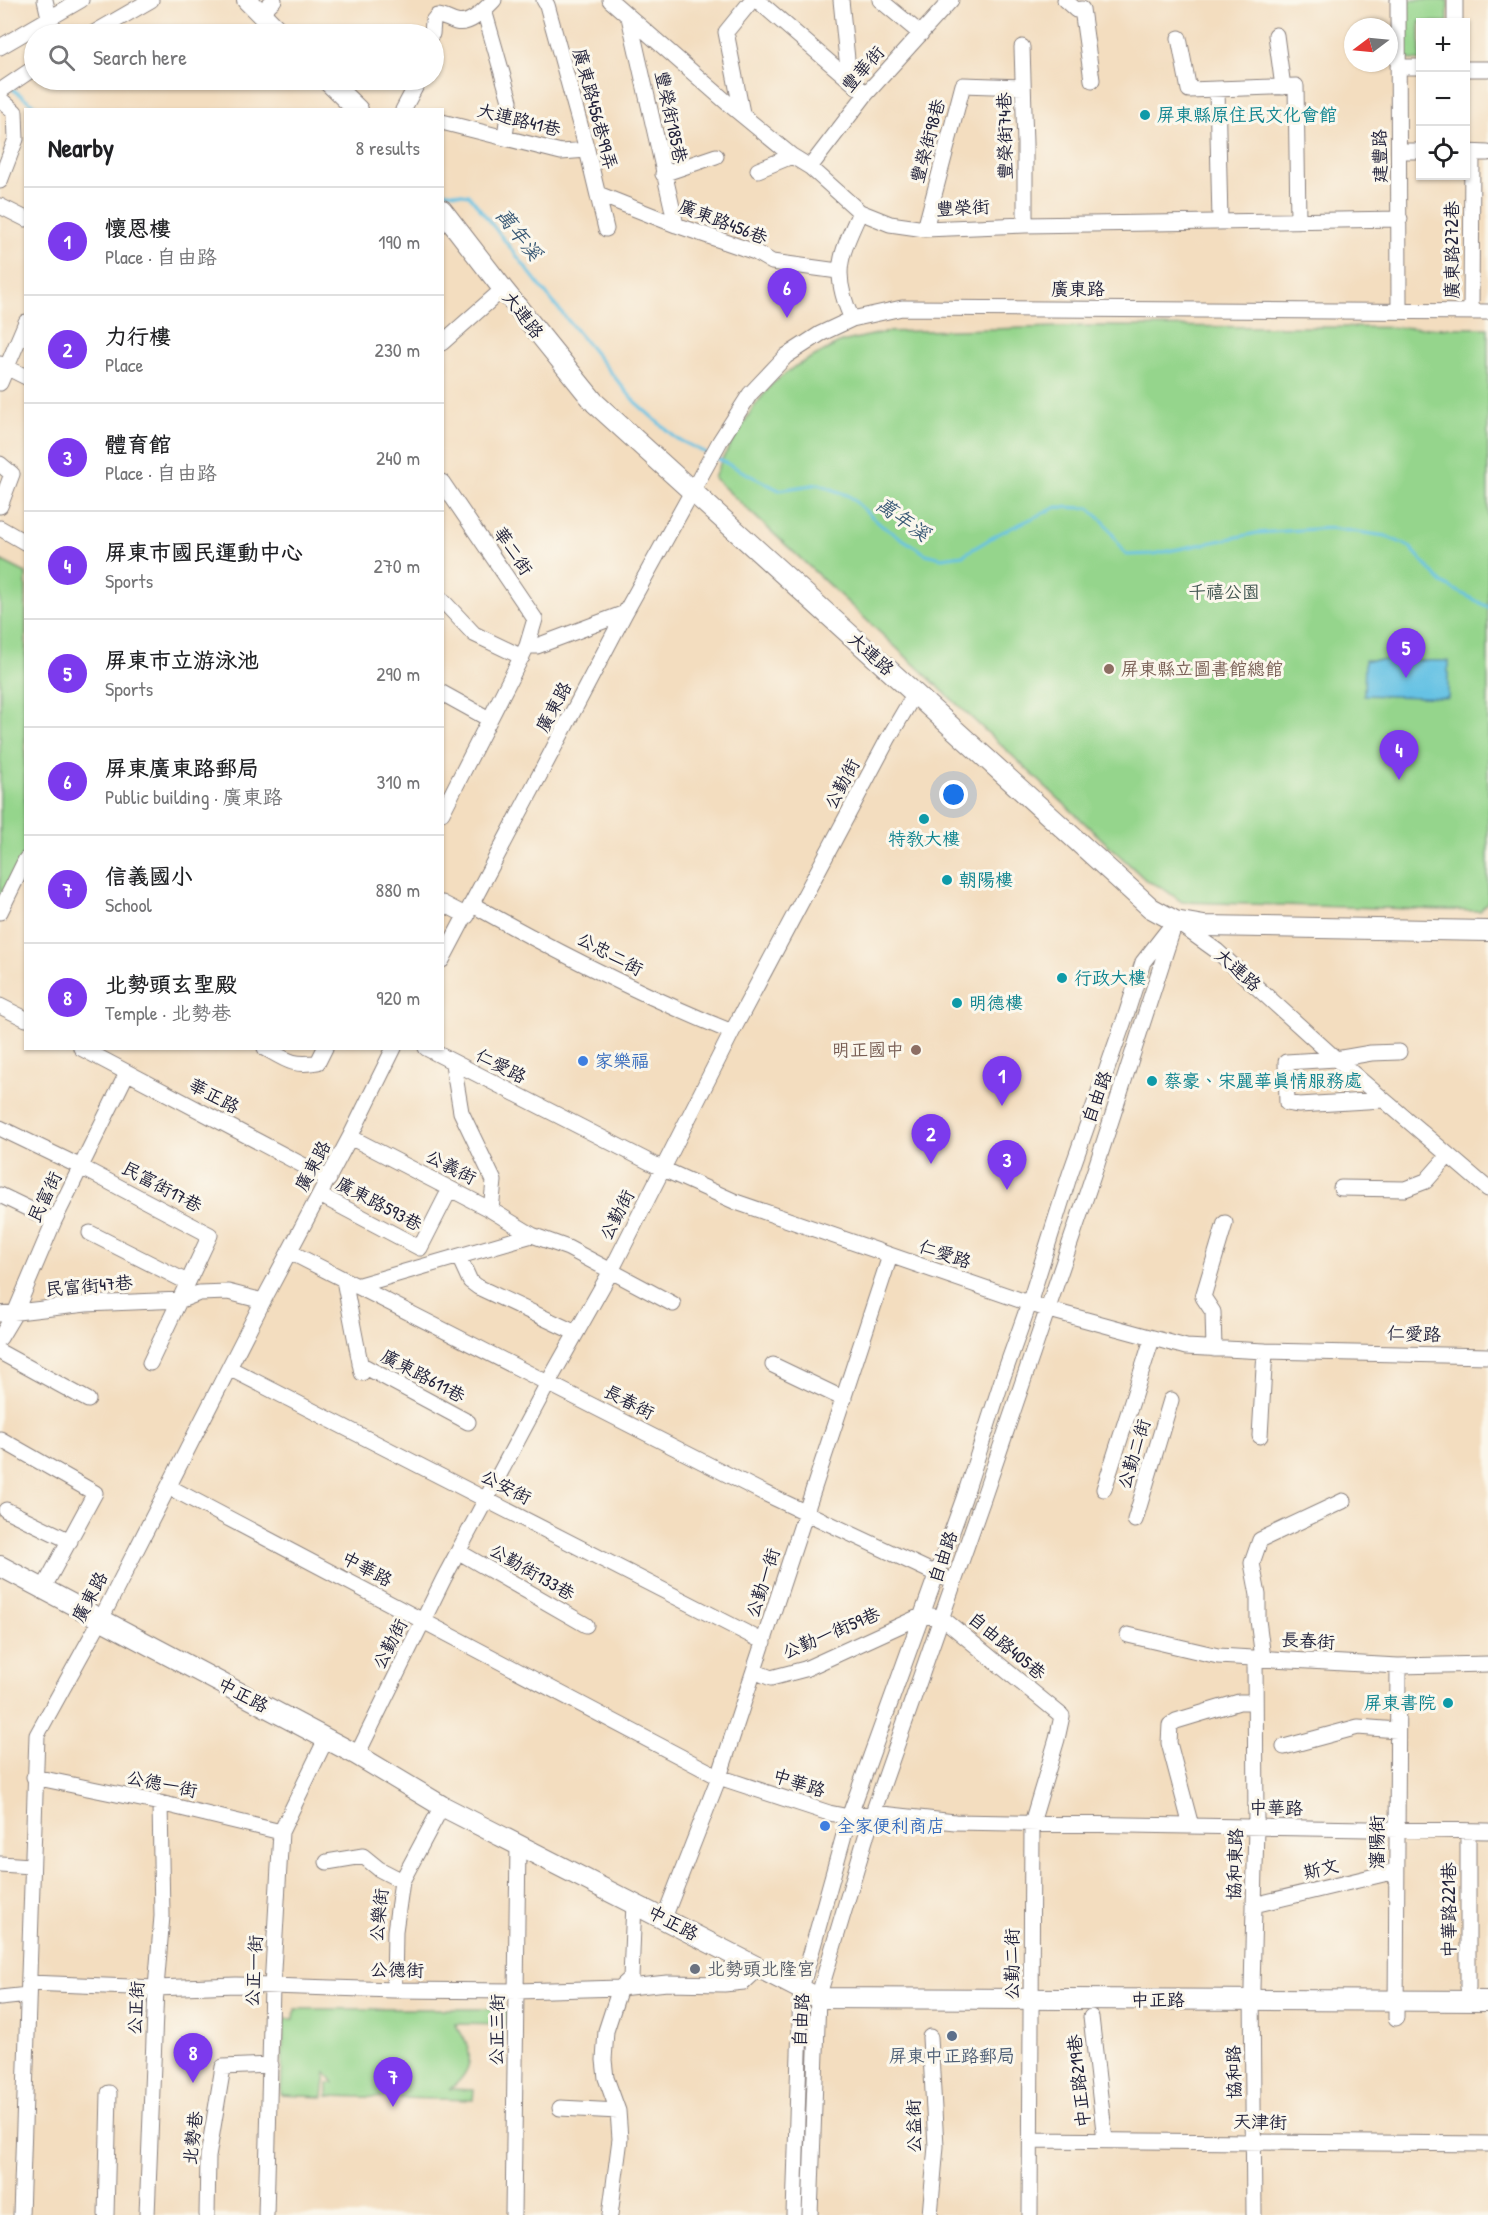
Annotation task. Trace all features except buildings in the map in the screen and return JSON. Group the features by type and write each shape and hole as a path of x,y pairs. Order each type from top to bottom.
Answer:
{"main road":[{"path":"260,4 274,24"},
{"path":"337,90 356,108"},
{"name":"大連路","path":"445,216 585,393 1150,908 1175,921"},
{"path":"1175,921 1204,926 1488,931"},
{"name":"中正路","path":"1,1569 101,1619 357,1755 442,1806 634,1902 810,1994 1031,2000 1252,2000 1396,2009 1488,2001"}],"street":[{"path":"45,0 51,24"},
{"path":"40,24 81,0"},
{"path":"109,24 151,0"},
{"name":"廣東路456巷99弄","path":"544,0 587,150 606,229"},
{"name":"豐榮街","path":"610,0 792,156 810,167 860,212 890,224 925,229 1025,225 1400,219"},
{"path":"742,113 726,32 752,0"},
{"path":"757,0 866,94"},
{"path":"841,0 849,79"},
{"path":"880,0 921,34"},
{"name":"豐華街","path":"810,167 866,94 951,0"},
{"path":"1065,0 1076,10 1082,5"},
{"name":"建豐路","path":"1398,0 1398,18"},
{"path":"1455,0 1455,18"},
{"path":"433,24 437,16 459,23 470,20 489,5 510,101 505,136"},
{"path":"1082,5 1092,80"},
{"name":"豐榮街185巷","path":"629,16 676,225"},
{"path":"0,47 24,33"},
{"path":"1276,35 1282,87"},
{"path":"1179,38 1190,90 1296,86 1298,220"},
{"name":"豐榮街74巷","path":"1022,47 1025,225"},
{"path":"1398,67 1416,67"},
{"name":"建豐路","path":"1398,67 1400,219 1398,311"},
{"path":"1470,69 1488,69"},
{"path":"0,90 24,74"},
{"name":"豐榮街98巷","path":"925,229 963,85 1023,87"},
{"path":"1217,89 1220,221"},
{"path":"404,108 414,90"},
{"path":"0,99 15,112 21,141 0,181"},
{"name":"大連路41巷","path":"444,122 561,152 587,150"},
{"path":"1399,151 1416,151"},
{"name":"廣東路272巷","path":"1471,312 1475,153"},
{"path":"663,174 716,156"},
{"path":"758,170 792,156"},
{"name":"廣東路456巷","path":"598,194 676,225 755,252 772,262 838,271"},
{"path":"0,206 24,218"},
{"path":"852,319 845,304 838,271 845,246 860,212"},
{"path":"444,341 503,289"},
{"name":"廣東路","path":"444,956 625,613 720,441 750,394 786,356 820,334 852,319 902,308 1488,312"},
{"path":"0,383 4,366 24,326"},
{"path":"4,366 24,376"},
{"path":"0,464 12,474 0,506"},
{"name":"華二街","path":"444,484 535,619 524,652 444,809"},
{"path":"0,528 24,542"},
{"path":"444,602 474,634 524,652 625,613"},
{"name":"公勤街","path":"357,1755 375,1715 486,1498 611,1271 732,1032 915,693"},
{"path":"444,694 489,719"},
{"path":"0,912 24,863"},
{"name":"公忠二街","path":"444,904 470,910 533,938 630,987 732,1032"},
{"name":"大連路","path":"1175,921 1217,951 1336,1059 1488,1189"},
{"name":"自由路","path":"794,2215 810,1994 849,1816 937,1575 1143,962 1175,921"},
{"name":"自由路","path":"810,2215 810,1994 1097,1164 1175,921"},
{"path":"0,1006 23,1012"},
{"name":"華正路","path":"85,1050 329,1179"},
{"path":"269,1050 295,1065 318,1062 324,1050"},
{"name":"廣東路","path":"21,2215 37,1735 101,1619 263,1301 329,1179 393,1050"},
{"name":"仁愛路","path":"429,1050 663,1169 736,1202 1046,1309 1186,1347 1488,1356"},
{"path":"1383,1100 1299,1106 1287,1103 1286,1062 1399,1052"},
{"path":"453,1064 461,1112 494,1181 491,1210"},
{"name":"民富街","path":"0,1338 7,1313 127,1073"},
{"path":"0,1128 81,1167"},
{"name":"公義街","path":"350,1137 491,1210 532,1235 568,1248 673,1304"},
{"path":"1341,1188 1405,1190 1426,1181 1448,1156"},
{"name":"民富街17巷","path":"81,1167 210,1235 150,1362"},
{"name":"廣東路593巷","path":"320,1195 420,1248 450,1189"},
{"path":"0,1195 54,1221"},
{"path":"1214,1349 1213,1312 1203,1297 1225,1223"},
{"path":"90,1233 187,1282"},
{"path":"350,1283 459,1257 532,1235"},
{"name":"長春街","path":"290,1252 806,1513 954,1581"},
{"name":"公勤一街","path":"664,1918 719,1777 890,1256"},
{"path":"459,1257 470,1281 478,1287 576,1333"},
{"name":"廣東路611巷","path":"350,1283 361,1369 468,1422"},
{"name":"民富街47巷","path":"7,1313 86,1304 181,1299 198,1293 228,1292 263,1301"},
{"path":"1104,1489 1152,1339"},
{"path":"1260,1436 1264,1351"},
{"path":"0,1352 88,1400"},
{"path":"773,1365 844,1399"},
{"name":"公安街","path":"229,1368 764,1642"},
{"name":"公勤二街","path":"1135,1520 1171,1400"},
{"path":"0,1440 95,1493 43,1589"},
{"name":"中華路","path":"169,1487 719,1777 829,1814 849,1816 873,1813 955,1822 1488,1831"},
{"name":"協和東路","path":"1252,2000 1256,1827 1255,1702 1259,1658 1258,1595 1252,1563 1260,1540 1343,1501"},
{"path":"6,1510 70,1540"},
{"name":"公勤街133巷","path":"459,1552 586,1625"},
{"name":"自由路405巷","path":"923,1615 942,1617 1062,1716"},
{"name":"公勤一街59巷","path":"754,1671 771,1678 805,1669 923,1615"},
{"name":"長春街","path":"1128,1635 1218,1656 1398,1666 1488,1664"},
{"name":"瀋陽街","path":"1396,2009 1398,1666"},
{"path":"1191,1826 1169,1743 1170,1725 1176,1721 1239,1702 1255,1702"},
{"name":"公勤二街","path":"1030,2215 1032,1823 1058,1739 1062,1716"},
{"path":"1284,1747 1358,1727 1397,1730"},
{"name":"公正一街","path":"266,2215 272,1987 281,1832 326,1739"},
{"name":"公德一街","path":"34,1777 160,1803 281,1832"},
{"name":"公正街","path":"147,2215 156,1988 163,1893 160,1803"},
{"name":"公樂街","path":"394,1990 394,1931 402,1881 442,1806"},
{"name":"中華路221巷","path":"1468,1832 1468,1988"},
{"name":"公正三街","path":"513,2215 518,1845"},
{"name":"公樂街","path":"327,1862 363,1856 379,1869 402,1881"},
{"path":"0,1864 31,1866"},
{"name":"斯文","path":"1254,1905 1396,1871"},
{"path":"610,2215 620,2139 618,2111 606,2078 604,2060 606,2031 620,1988 631,1978 634,1902"},
{"name":"公德街","path":"0,1998 29,1989 236,1985 517,1991 620,1988 667,1983 730,1984 744,1982 759,1968"},
{"name":"協和路","path":"1252,2000 1254,2215"},
{"name":"中正路219巷","path":"1091,2017 1105,2140"},
{"name":"公益街","path":"930,2037 936,2146 930,2215"},
{"name":"北勢巷","path":"207,2215 208,2157 223,2067 271,2064"},
{"path":"106,2215 110,2093"},
{"path":"560,2108 618,2111"},
{"name":"天津街","path":"1031,2140 1488,2144"}],"green space":[{"path":"1406,0 1448,0 1448,18 1416,18 1416,60 1406,59"},
{"name":"千禧公園","path":"1093,326 1488,328 1488,901 1480,911 1182,902 1161,887 1147,881 714,478 722,459 753,408 772,384 794,367 841,342 886,332"},
{"path":"0,560 24,572 24,855 0,906"},
{"path":"295,2009 508,2009 506,2025 455,2024 466,2042 469,2058 465,2074 450,2089 474,2090 473,2100 328,2096 328,2083 334,2083 326,2072 323,2097 281,2095 284,2019 294,2019"}],"water":[{"path":"1365,660 1448,661 1448,698 1364,695"}],"waterway":[{"name":"萬年溪","path":"11,88 38,108"},
{"name":"萬年溪","path":"444,191 469,195 635,402 677,439 708,454"},
{"name":"萬年溪","path":"716,458 779,490 819,484 849,496 882,526 926,554 942,558 963,555 1000,533 1057,507 1089,508 1105,523 1126,555 1154,554 1257,533 1330,528 1386,536 1410,547 1442,583 1488,607"}],"place":[{"name":"屏東縣原住民文化會館","path":"1145,115"},
{"name":"屏東廣東路郵局","path":"787,318"},
{"name":"屏東縣立圖書館總館","path":"1109,669"},
{"name":"屏東市立游泳池","path":"1406,678"},
{"name":"屏東市國民運動中心","path":"1399,780"},
{"name":"特教大樓","path":"924,819"},
{"name":"朝陽樓","path":"947,880"},
{"name":"行政大樓","path":"1062,978"},
{"name":"明德樓","path":"957,1003"},
{"name":"明正國中","path":"916,1050"},
{"name":"家樂福","path":"583,1061"},
{"name":"蔡豪、宋麗華真情服務處","path":"1152,1081"},
{"name":"懷恩樓","path":"1002,1106"},
{"name":"力行樓","path":"931,1164"},
{"name":"體育館","path":"1007,1190"},
{"name":"屏東書院","path":"1448,1703"},
{"name":"全家便利商店","path":"825,1826"},
{"name":"北勢頭北隆宮","path":"695,1969"},
{"name":"屏東中正路郵局","path":"952,2036"},
{"name":"北勢頭玄聖殿","path":"193,2083"},
{"name":"信義國小","path":"393,2107"}]}
